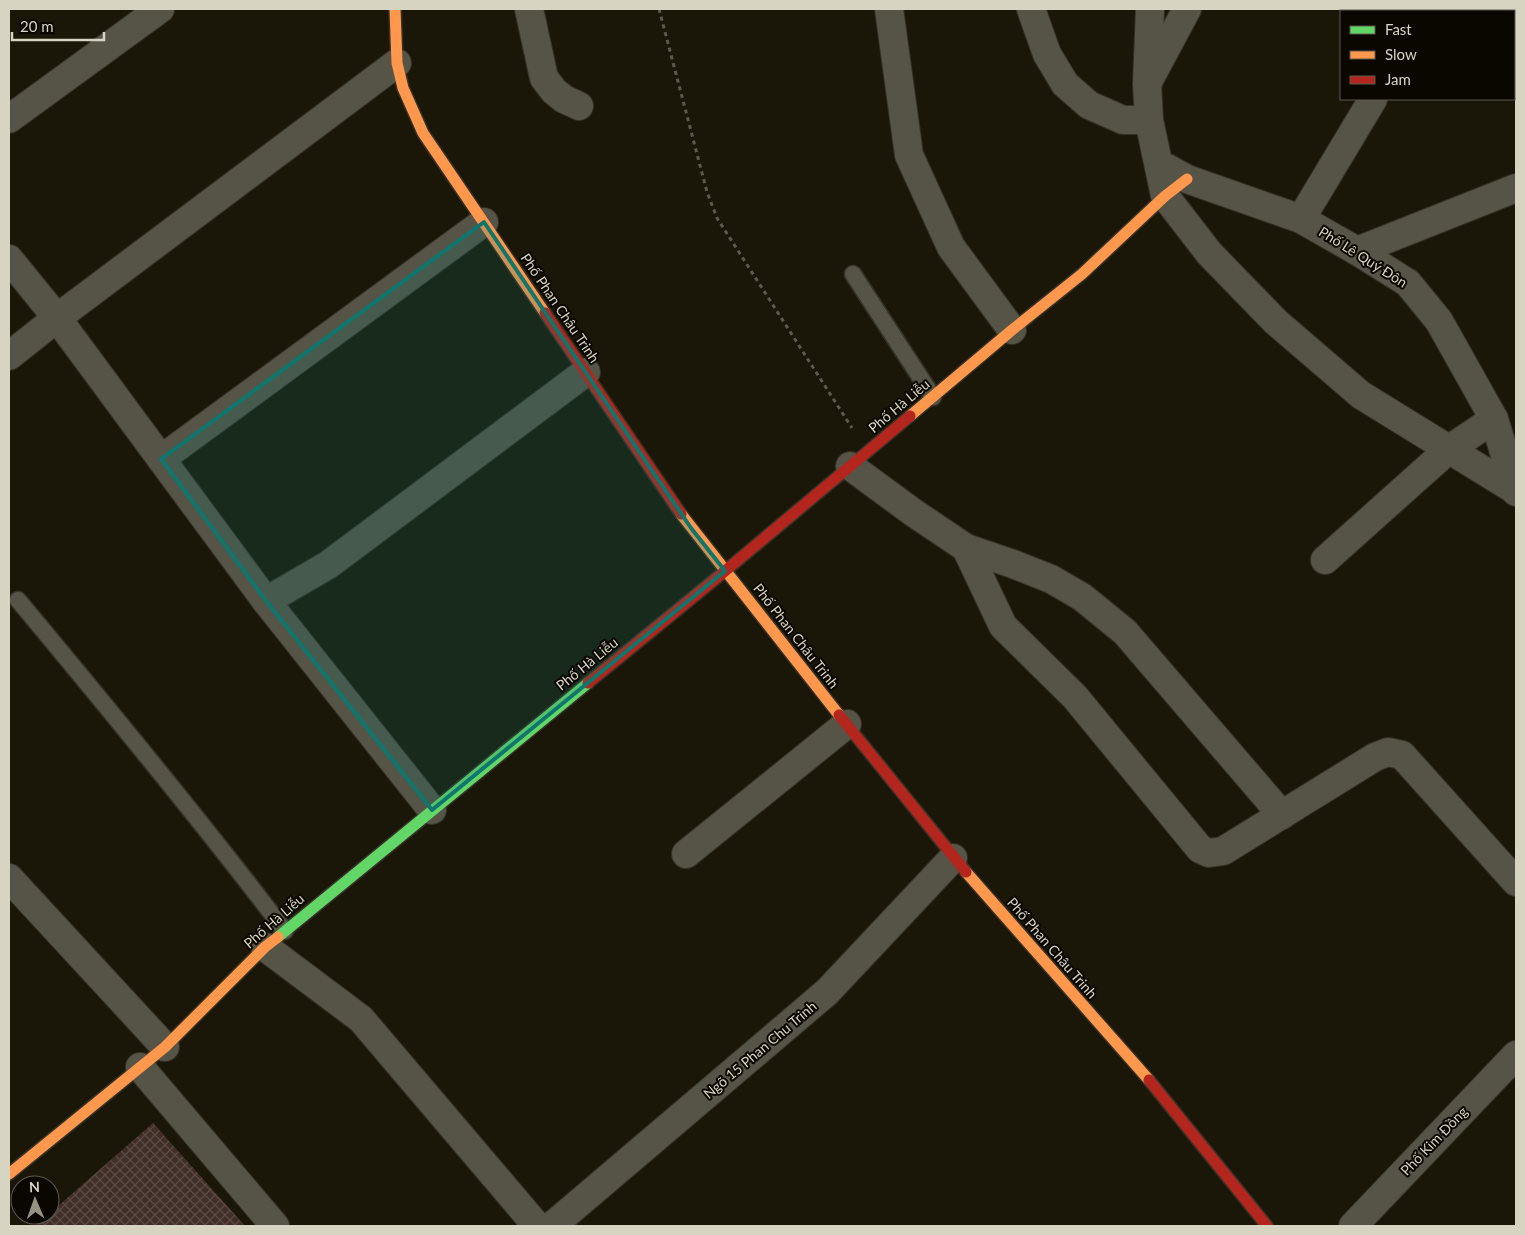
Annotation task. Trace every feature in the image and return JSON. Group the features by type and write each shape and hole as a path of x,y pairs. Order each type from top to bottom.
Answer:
{"street":[{"path":"9,119 160,9"},
{"name":"Phố Phan Châu Trinh","path":"395,9 397,63 403,88 423,133 691,528 953,858 1158,1091 1267,1226"},
{"path":"529,9 544,78 554,91 564,99 579,106"},
{"path":"889,9 908,155 951,247 1012,330"},
{"path":"1031,9 1047,54 1065,84 1089,105 1123,120 1150,120"},
{"name":"Phố Lê Quý Đôn","path":"1150,9 1147,84 1150,120 1166,196 1208,253 1275,321 1361,396 1516,491"},
{"path":"1147,84 1187,9"},
{"path":"9,356 397,63"},
{"path":"1302,219 1372,100"},
{"name":"Phố Lê Quý Đôn","path":"1159,164 1187,179 1302,219 1408,283 1439,321 1494,419 1516,491"},
{"name":"Phố Hà Liễu","path":"9,1174 165,1047 275,939 725,571 1012,330 1082,274 1187,179"},
{"path":"1357,251 1516,188"},
{"path":"161,459 484,222"},
{"path":"9,259 57,318 266,601 432,810"},
{"path":"266,601 328,565 586,372"},
{"path":"1325,560 1448,450 1494,419"},
{"path":"859,459 914,513 966,548 1051,579 1082,597 1125,632 1282,815"},
{"path":"966,548 1003,626 1075,697 1200,849 1210,853 1223,851 1375,757 1388,752 1402,755 1516,882"},
{"path":"686,854 847,724"},
{"name":"Ngõ 15 Phan Chu Trinh","path":"552,1226 828,992 953,858"},
{"path":"9,878 165,1047"},
{"path":"275,939 361,1018 537,1226"},
{"name":"Phố Kim Đồng","path":"1353,1226 1516,1055"},
{"path":"140,1067 275,1226"}],"lane":[{"path":"853,274 933,397"},
{"path":"18,600 208,831 275,939"}],"path":[{"path":"659,9 707,192 717,218 859,459"}],"highlighted area":[{"path":"484,222 691,528 725,571 432,810 266,601 161,459"}],"building":[{"path":"153,1123 245,1226 35,1226 60,1225 60,1204"}],"traffic: fast":[{"path":"278,937 588,683"}],"traffic: slow":[{"path":"395,9 397,63 403,88 423,133 545,313"},
{"path":"910,416 1082,274 1165,196 1187,179"},
{"path":"681,514 839,715"},
{"path":"966,872 1149,1080"},
{"path":"9,1174 165,1047 265,947 278,937"}],"traffic: jam":[{"path":"545,313 681,514"},
{"path":"588,683 910,416"},
{"path":"839,715 966,872"},
{"path":"1149,1080 1267,1226"}]}
